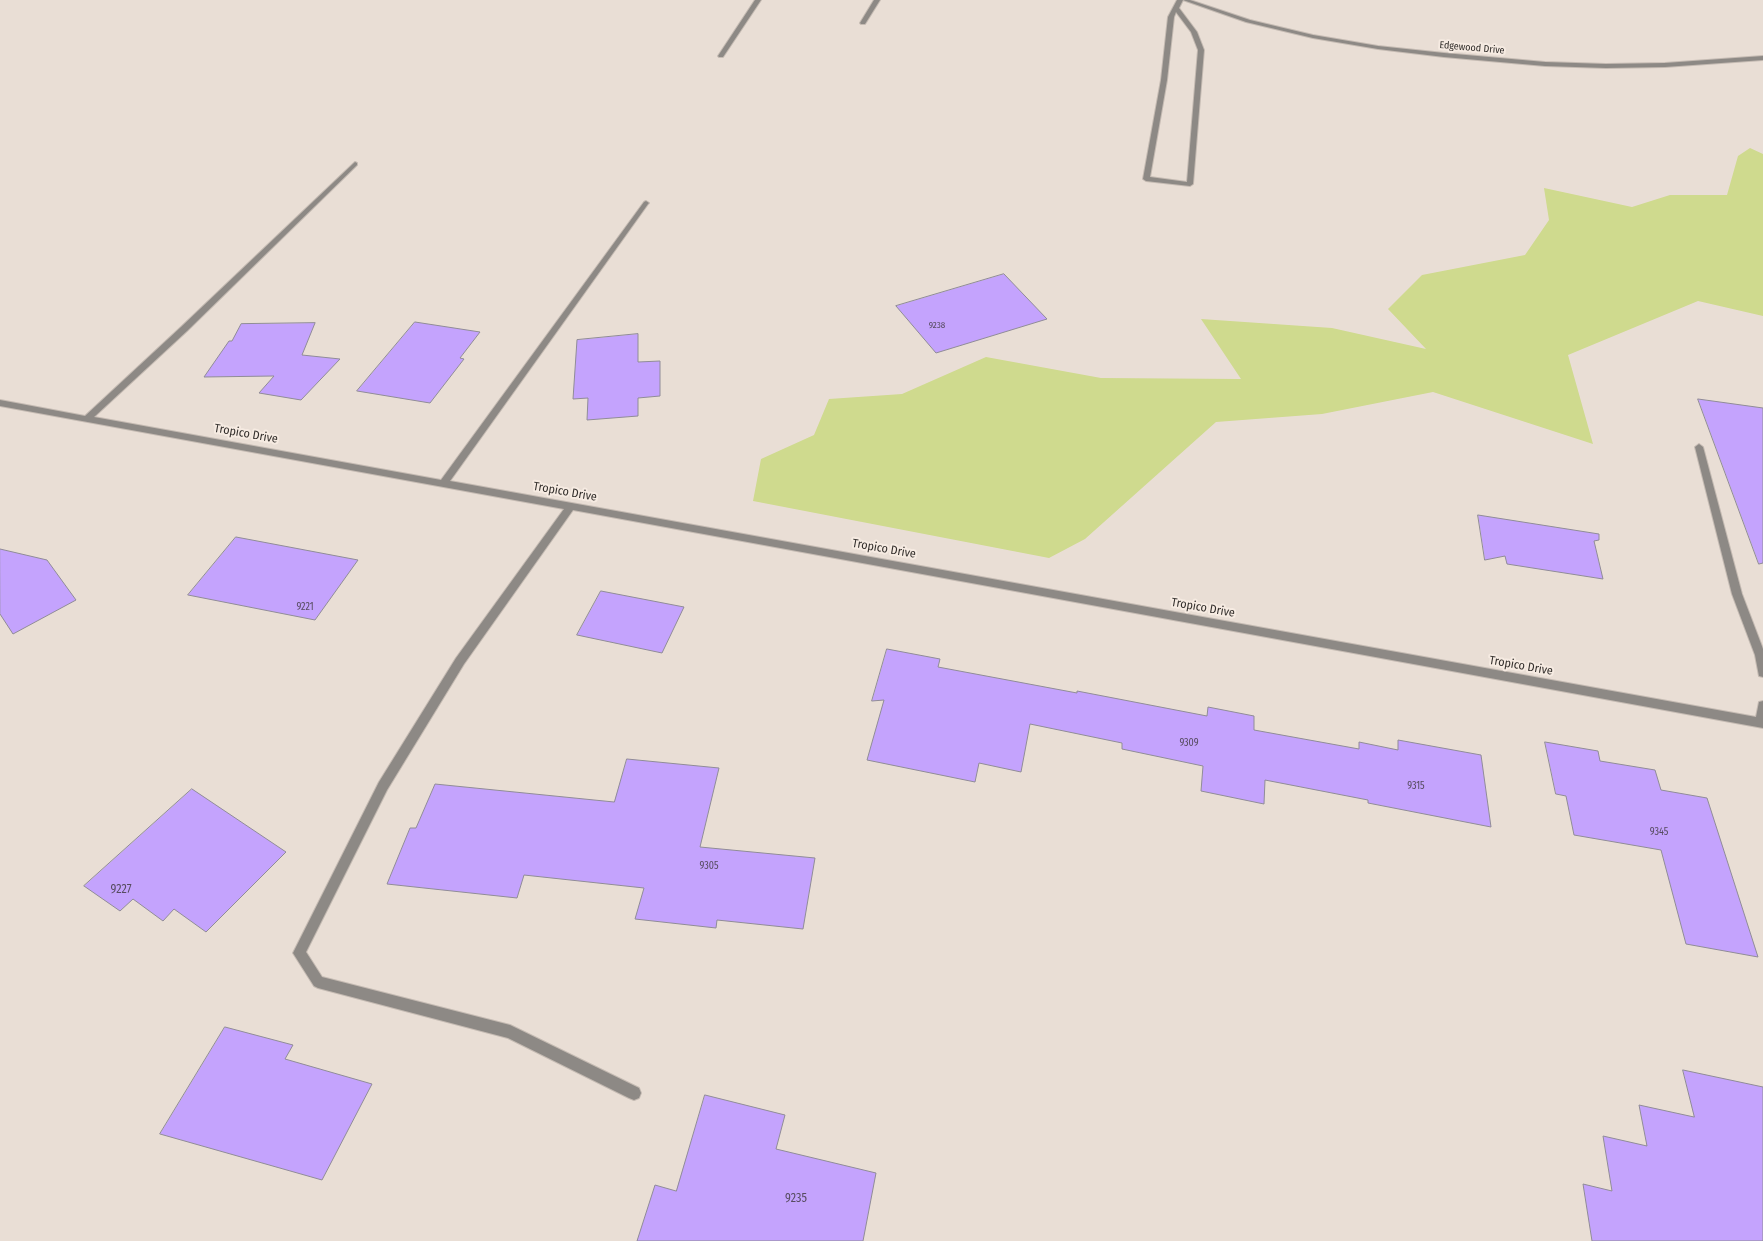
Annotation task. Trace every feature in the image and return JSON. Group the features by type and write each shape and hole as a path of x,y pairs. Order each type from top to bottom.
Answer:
{"street":[{"path":"720,56 758,0"},
{"path":"863,23 877,0"},
{"path":"1176,8 1194,32 1200,50 1190,184 1146,179 1164,80 1172,17 1176,8 1180,0"},
{"name":"Edgewood Drive","path":"1185,0 1236,18 1268,27 1323,39 1387,49 1586,66 1649,66 1763,58"},
{"path":"87,419 184,329 355,164"},
{"path":"444,483 646,204"},
{"name":"Tropico Drive","path":"1,404 571,506 1762,725"},
{"path":"1699,446 1737,594 1760,655 1763,673"},
{"path":"571,506 460,661 387,779 299,953 318,982 510,1032 634,1093"},
{"path":"1762,725 1763,705"}],"green space":[{"path":"1750,148 1763,154 1763,316 1698,301 1568,355 1593,444 1433,392 1322,414 1216,422 1085,539 1049,558 753,501 761,459 814,435 829,399 902,394 986,357 1101,378 1241,379 1201,319 1332,328 1426,349 1388,309 1422,275 1525,255 1549,220 1544,188 1632,207 1670,195 1727,195 1738,156"}],"building":[{"path":"1004,274 1047,319 936,353 896,306"},
{"path":"415,322 480,332 460,358 464,359 430,403 357,391"},
{"path":"315,323 302,355 340,359 301,400 259,393 274,376 204,377 229,341 232,341 241,324"},
{"path":"638,334 638,362 660,361 660,396 638,398 638,416 587,420 588,398 573,399 577,340"},
{"path":"1698,399 1763,408 1763,563 1759,564"},
{"path":"1478,515 1599,534 1599,540 1594,541 1603,579 1507,564 1505,556 1485,560"},
{"path":"236,537 358,560 315,620 188,595"},
{"path":"0,549 47,560 76,600 13,634 0,614"},
{"path":"601,591 684,607 662,653 577,635"},
{"path":"887,649 940,659 938,667 1077,693 1077,691 1207,716 1208,707 1254,716 1254,730 1359,749 1359,742 1398,750 1398,740 1481,755 1491,827 1368,803 1368,800 1265,780 1264,804 1201,791 1203,766 1122,749 1122,743 1030,724 1021,772 979,763 975,782 867,760 884,700 872,701"},
{"path":"1545,742 1598,751 1600,761 1655,770 1661,790 1707,798 1758,957 1686,944 1661,850 1574,835 1566,796 1556,794"},
{"path":"627,759 719,768 700,847 815,858 803,929 717,920 716,928 635,919 644,888 524,875 517,898 387,884 410,828 416,828 435,784 614,802"},
{"path":"192,789 286,852 206,932 174,909 163,921 133,899 120,911 84,886"},
{"path":"225,1027 293,1045 285,1059 372,1084 322,1180 160,1134"},
{"path":"1683,1070 1763,1087 1763,1241 1592,1241 1583,1184 1612,1191 1603,1136 1647,1146 1639,1105 1694,1117"},
{"path":"705,1095 785,1115 776,1149 876,1173 863,1241 637,1241 655,1185 676,1191"}]}
